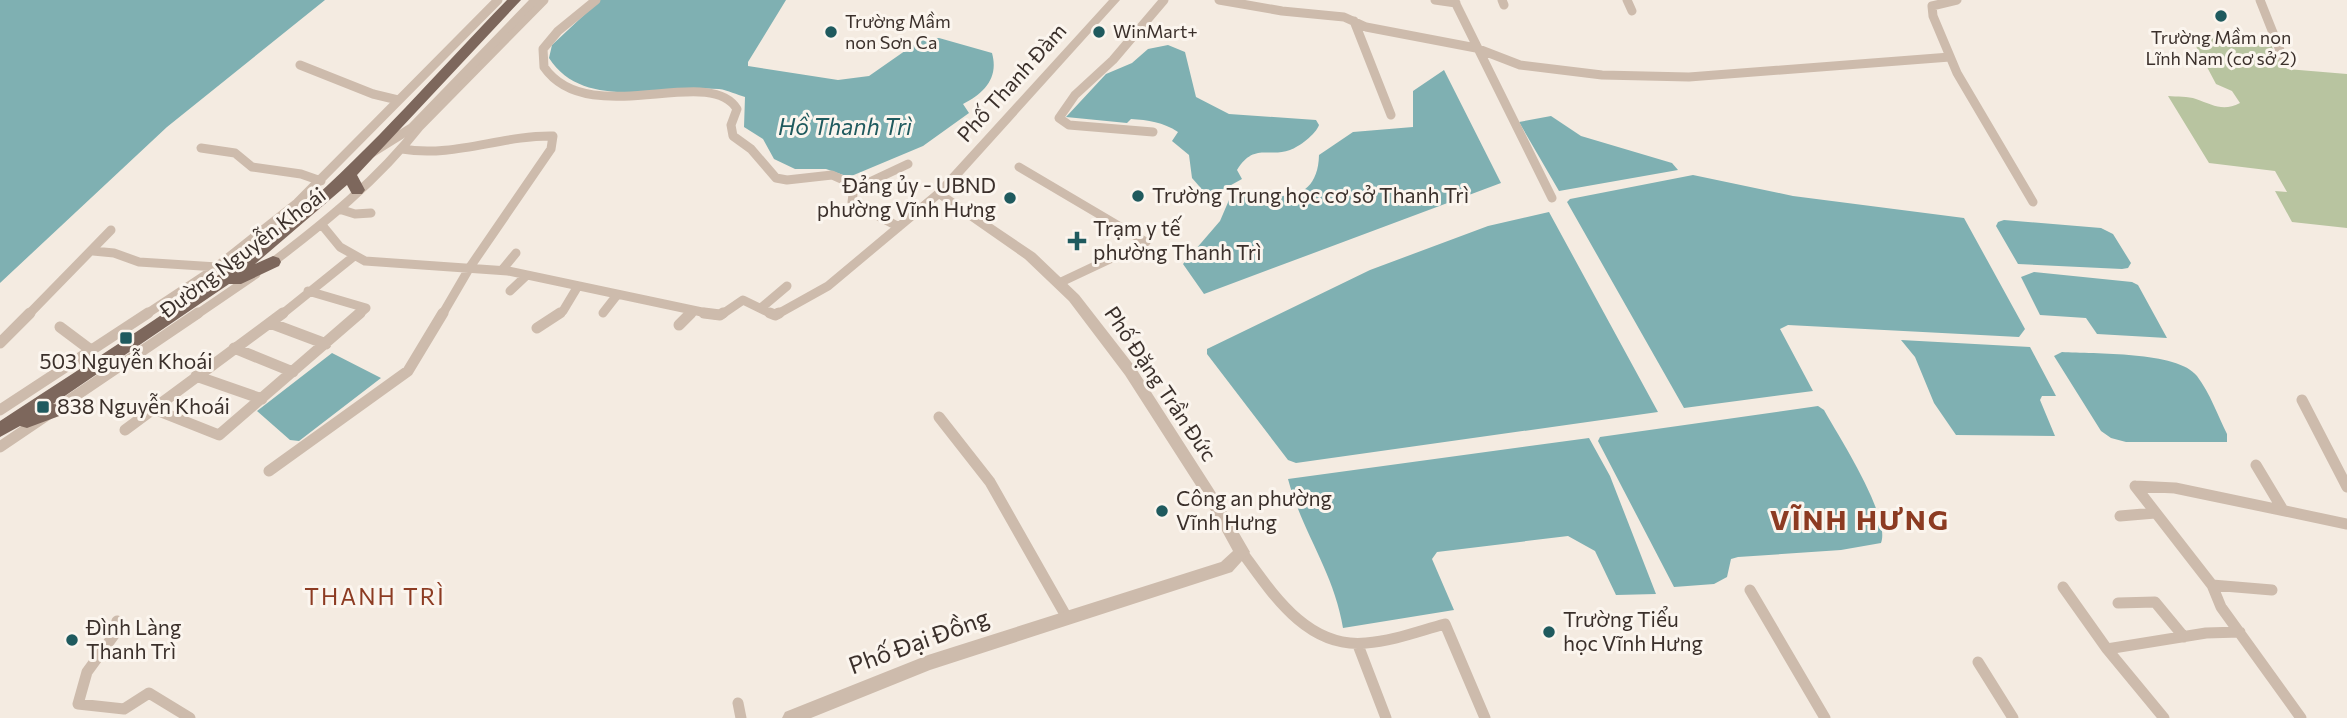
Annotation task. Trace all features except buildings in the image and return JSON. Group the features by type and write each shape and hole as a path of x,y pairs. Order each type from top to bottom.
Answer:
{"main road":[{"name":"Đường Nguyễn Khoái","path":"0,431 199,297 274,240 349,174 514,0"},
{"path":"349,174 357,190"},
{"path":"199,297 273,262"},
{"path":"0,431 56,410"}],"street":[{"name":"Đường Nguyễn Khoái","path":"0,410 216,267 321,181 498,0"},
{"name":"Đường Nguyễn Khoái","path":"0,447 273,262 322,225 402,149 417,127 535,0"},
{"name":"Đường Nguyễn Khoái","path":"363,158 417,127 544,0"},
{"path":"596,0 548,41 542,51 540,58 544,69 555,81 570,89 607,96 684,93 722,95 729,98 737,109 731,125 733,136 751,149 776,178 787,180 832,175 854,187 868,185 908,164"},
{"name":"Phố Thanh Đàm","path":"938,194 1115,0"},
{"path":"1153,132 1069,125 1061,122 1059,116 1164,0"},
{"path":"1219,0 1354,21 1366,27 1476,48 1520,65 1602,75 1689,78 1950,57"},
{"path":"1435,0 1455,1 1552,198"},
{"path":"1627,0 1632,10"},
{"path":"1957,0 1932,6 1933,16 1950,57 2000,150 2033,202"},
{"path":"2260,0 2285,63"},
{"path":"1354,21 1391,115"},
{"path":"300,65 373,94 398,100"},
{"path":"269,471 408,371 470,267 551,149 554,136 512,136 435,153 418,154 402,149"},
{"path":"201,148 235,153 252,167 301,174 321,181"},
{"path":"1019,167 1146,242 1059,283"},
{"path":"854,187 852,202 900,227"},
{"path":"322,225 330,237 353,257 392,265 502,270 693,311 720,314 744,300 775,315 828,286 938,194"},
{"name":"Phố Đặng Trần Đức","path":"938,194 1030,256 1059,283 1098,327 1130,371 1209,494 1242,552"},
{"path":"339,209 355,214 371,213"},
{"path":"0,343 111,230"},
{"path":"93,251 114,253 139,262 216,267"},
{"path":"502,270 516,253"},
{"path":"125,430 151,408 270,323 353,257"},
{"path":"510,291 527,275"},
{"path":"537,328 563,311 578,286"},
{"path":"761,308 787,286"},
{"path":"151,408 219,435 366,308 308,291"},
{"path":"603,313 617,295"},
{"path":"679,325 693,311"},
{"path":"270,323 326,344"},
{"path":"60,327 92,351"},
{"path":"234,348 293,372"},
{"path":"196,376 262,399"},
{"path":"2302,400 2347,487"},
{"path":"939,417 990,482 1066,616 1226,567 1242,552 1278,600 1308,629 1333,641 1358,645 1445,624 1485,718"},
{"path":"2256,465 2283,510"},
{"path":"2301,718 2245,642 2213,594 2212,585 2135,486 2175,488 2347,524"},
{"path":"2120,516 2155,513"},
{"path":"2212,585 2272,590"},
{"path":"2063,587 2107,649 2164,718"},
{"path":"1751,590 1825,718"},
{"path":"2118,603 2155,602 2183,637"},
{"name":"Phố Đại Đồng","path":"791,718 879,680 1066,616"},
{"path":"117,621 114,635 87,672 78,704 124,709 149,693 190,718"},
{"path":"2107,649 2183,637 2240,632"},
{"path":"1358,645 1386,718"},
{"path":"1978,662 2013,718"},
{"path":"738,703 741,718"}],"green space":[{"path":"2189,33 2270,44 2287,69 2347,74 2347,228 2292,222 2275,191 2287,192 2275,171 2209,163 2168,96 2193,98 2223,107 2240,103 2232,91 2216,84"}],"water":[{"path":"0,0 325,0 167,127 0,283"},
{"name":"Hồ Thanh Trì","path":"600,0 786,0 748,66 838,80 869,76 922,39 939,38 992,53 993,70 983,90 963,104 969,113 923,146 849,177 826,169 795,169 774,159 763,139 744,127 745,97 726,90 698,88 604,91 583,85 564,75 549,58 552,45"},
{"path":"1168,45 1185,52 1196,97 1229,114 1316,120 1319,125 1317,129 1307,140 1290,150 1262,152 1250,156 1237,170 1242,179 1213,195 1206,194 1192,178 1189,155 1172,141 1178,132 1143,120 1131,119 1127,123 1066,117 1106,74 1132,63 1148,49"},
{"path":"1444,70 1501,183 1204,294 1183,264 1220,221 1229,200 1248,189 1274,196 1296,194 1312,181 1319,155 1353,132 1413,127 1413,91"},
{"path":"1551,116 1581,136 1672,163 1678,170 1559,191 1519,122"},
{"path":"1693,175 1793,196 1964,218 2025,329 2019,337 1788,325 1780,329 1813,391 1684,408 1567,202 1570,199"},
{"path":"1549,212 1658,412 1296,463 1288,460 1207,354 1207,349 1370,270 1488,226"},
{"path":"2004,220 2101,228 2113,234 2131,263 2128,268 2122,269 2018,264 1996,226"},
{"path":"2034,272 2132,282 2138,285 2167,338 2097,334 2086,318 2040,315 2021,277"},
{"path":"1901,340 2030,347 2056,396 2042,396 2040,400 2055,436 1956,435 1934,403 1915,357"},
{"path":"2062,352 2134,355 2172,362 2187,368 2197,376 2206,390 2227,434 2227,442 2126,442 2111,438 2101,431 2054,356"},
{"path":"332,353 381,378 299,441 290,440 257,411"},
{"path":"1818,406 1824,410 1871,497 1882,531 1881,543 1841,550 1738,557 1731,559 1727,577 1714,584 1674,587 1598,441 1600,437"},
{"path":"1589,438 1610,476 1656,594 1616,595 1595,551 1568,536 1437,552 1432,559 1454,610 1343,628 1333,589 1301,517 1288,479"}],"place":[{"name":"Trường Mầm non Lĩnh Nam (cơ sở 2)","path":"2221,16"},
{"name":"Trường Mầm non Sơn Ca","path":"831,32"},
{"name":"WinMart+","path":"1099,32"},
{"name":"Trường Trung học cơ sở Thanh Trì","path":"1138,196"},
{"name":"Đảng ủy - UBND phường Vĩnh Hưng","path":"1010,198"},
{"name":"Trạm y tế phường Thanh Trì","path":"1077,241"},
{"name":"503 Nguyễn Khoái","path":"126,338"},
{"name":"838 Nguyễn Khoái","path":"43,407"},
{"name":"Công an phường Vĩnh Hưng","path":"1162,511"},
{"name":"Trường Tiểu học Vĩnh Hưng","path":"1549,632"},
{"name":"Đình Làng Thanh Trì","path":"72,640"}],"district":[{"name":"VĨNH HƯNG","path":"1860,520"},
{"name":"THANH TRÌ","path":"375,597"}]}
